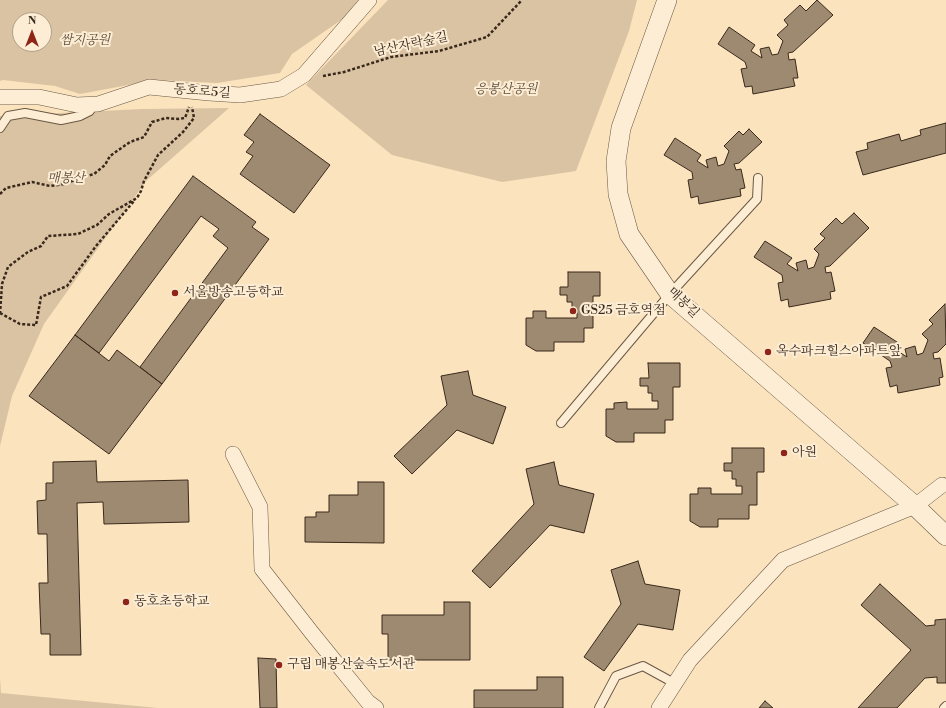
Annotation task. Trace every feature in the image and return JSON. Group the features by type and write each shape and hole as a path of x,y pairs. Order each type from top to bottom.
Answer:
{"street":[{"name":"동호로5길","path":"0,97 39,97 77,105 98,104 149,87 240,95 281,89 304,75 369,0"},
{"name":"매봉길","path":"667,0 621,128 616,161 618,194 629,234 670,294 915,506 946,536"},
{"path":"233,454 260,507 262,569 335,662 368,702 376,708"},
{"path":"659,708 690,660 783,560 915,506 942,485"}],"lane":[{"path":"0,128 8,116 25,113 61,120 90,112 92,104"},
{"path":"561,423 670,294 757,199 758,178"},
{"path":"599,708 616,676 643,666 674,683"}],"path":[{"name":"남산자락숲길","path":"320,77 344,72 391,57 440,51 487,36 522,0"},
{"path":"0,194 6,188 32,182 50,186 66,184 94,174 105,165 110,156 130,142 144,137 152,122 166,118 186,118 191,102 194,118 183,132 158,155 137,198 96,246 67,286 41,297 36,325 20,324 0,314 2,284 8,267 28,252 41,246 48,236 78,234 97,225 109,214 137,198"}],"green space":[{"name":"쌈지공원","path":"0,0 358,0 344,18 292,54 280,73 217,83 155,80 80,94 55,86 3,80 0,81"},
{"name":"응봉산공원","path":"388,0 637,0 629,31 576,171 502,182 392,155 306,85"},
{"name":"매봉산","path":"229,108 146,181 44,324 12,396 0,446 0,116 142,109"},
{"path":"0,678 1,693 158,708 0,708"}],"building":[{"path":"817,0 833,15 793,52 788,53 789,60 795,59 798,78 793,78 795,86 753,94 752,86 745,87 741,69 747,68 745,62 718,44 729,27 755,45 751,51 762,58 760,49 769,47 772,55 778,54 783,41 777,35 788,25 784,20 800,5 806,11"},
{"path":"260,114 330,165 294,213 240,174 253,156 246,152 254,142 244,135"},
{"path":"946,123 946,153 863,175 856,152 868,149 867,143 899,134 901,141 921,135 920,130"},
{"path":"749,129 762,142 739,163 734,164 736,170 741,169 745,188 740,189 741,196 699,204 698,196 691,198 688,180 693,179 692,172 664,155 675,138 701,155 697,161 708,168 706,160 716,157 718,166 724,164 729,151 724,146 739,131 743,135"},
{"path":"193,176 256,222 252,227 269,239 162,384 140,367 228,248 213,236 219,229 201,216 99,353 75,335"},
{"path":"854,213 869,228 830,266 825,267 826,273 831,272 835,291 830,292 831,299 789,307 788,299 781,301 778,283 783,282 782,275 754,257 765,241 792,258 787,264 798,271 796,263 806,260 808,269 814,267 819,254 814,249 825,238 820,234 836,218 842,224"},
{"path":"568,272 600,272 600,296 593,296 593,328 584,328 584,342 554,342 554,351 536,351 526,345 526,318 533,318 533,311 546,311 546,318 577,318 577,309 572,309 572,302 567,302 567,295 560,295 560,287 568,287"},
{"path":"945,304 946,344 938,352 933,353 934,359 940,358 943,377 939,378 940,385 898,393 897,385 890,387 886,368 892,367 890,361 863,343 874,327 900,344 896,350 907,357 905,349 915,346 917,355 923,353 928,340 922,334 933,324 929,320"},
{"path":"75,335 109,361 117,350 162,384 109,454 29,396"},
{"path":"648,363 680,363 680,387 673,387 673,420 665,420 665,433 634,433 634,442 616,442 606,436 606,409 614,409 614,403 627,402 627,409 658,409 658,401 652,401 652,393 648,393 648,386 640,386 640,378 649,378"},
{"path":"468,371 473,395 506,407 493,444 457,430 412,474 394,456 447,405 441,376"},
{"path":"732,448 764,448 764,472 757,472 757,505 749,505 749,519 718,519 718,527 700,527 690,521 690,494 698,494 698,488 711,488 711,494 742,494 742,486 736,486 736,479 732,479 732,471 724,471 724,463 732,463"},
{"path":"96,461 97,482 188,480 189,522 104,524 103,502 77,503 81,655 50,655 50,634 41,634 39,583 48,583 47,534 38,534 37,501 46,500 46,483 53,483 53,462"},
{"path":"554,462 559,485 594,494 584,533 550,525 490,588 472,571 534,504 526,469"},
{"path":"358,482 384,482 384,543 305,542 305,517 316,517 316,512 329,512 329,495 358,495"},
{"path":"638,561 645,584 680,590 673,630 638,624 604,671 584,657 621,604 611,570"},
{"path":"880,584 926,626 935,625 935,620 946,619 946,683 937,683 937,677 925,678 897,708 858,708 911,650 861,605"},
{"path":"444,602 470,602 470,660 388,660 388,634 382,634 382,615 444,615"},
{"path":"258,658 276,659 277,708 260,708"},
{"path":"537,677 563,677 563,708 474,708 474,690 537,690"},
{"path":"765,701 773,708 759,708"}],"place":[{"name":"서울방송고등학교","path":"175,293"},
{"name":"GS25 금호역점","path":"573,311"},
{"name":"옥수파크힐스아파트앞","path":"768,352"},
{"name":"아원","path":"784,453"},
{"name":"동호초등학교","path":"126,602"},
{"name":"구립 매봉산숲속도서관","path":"279,665"}]}
